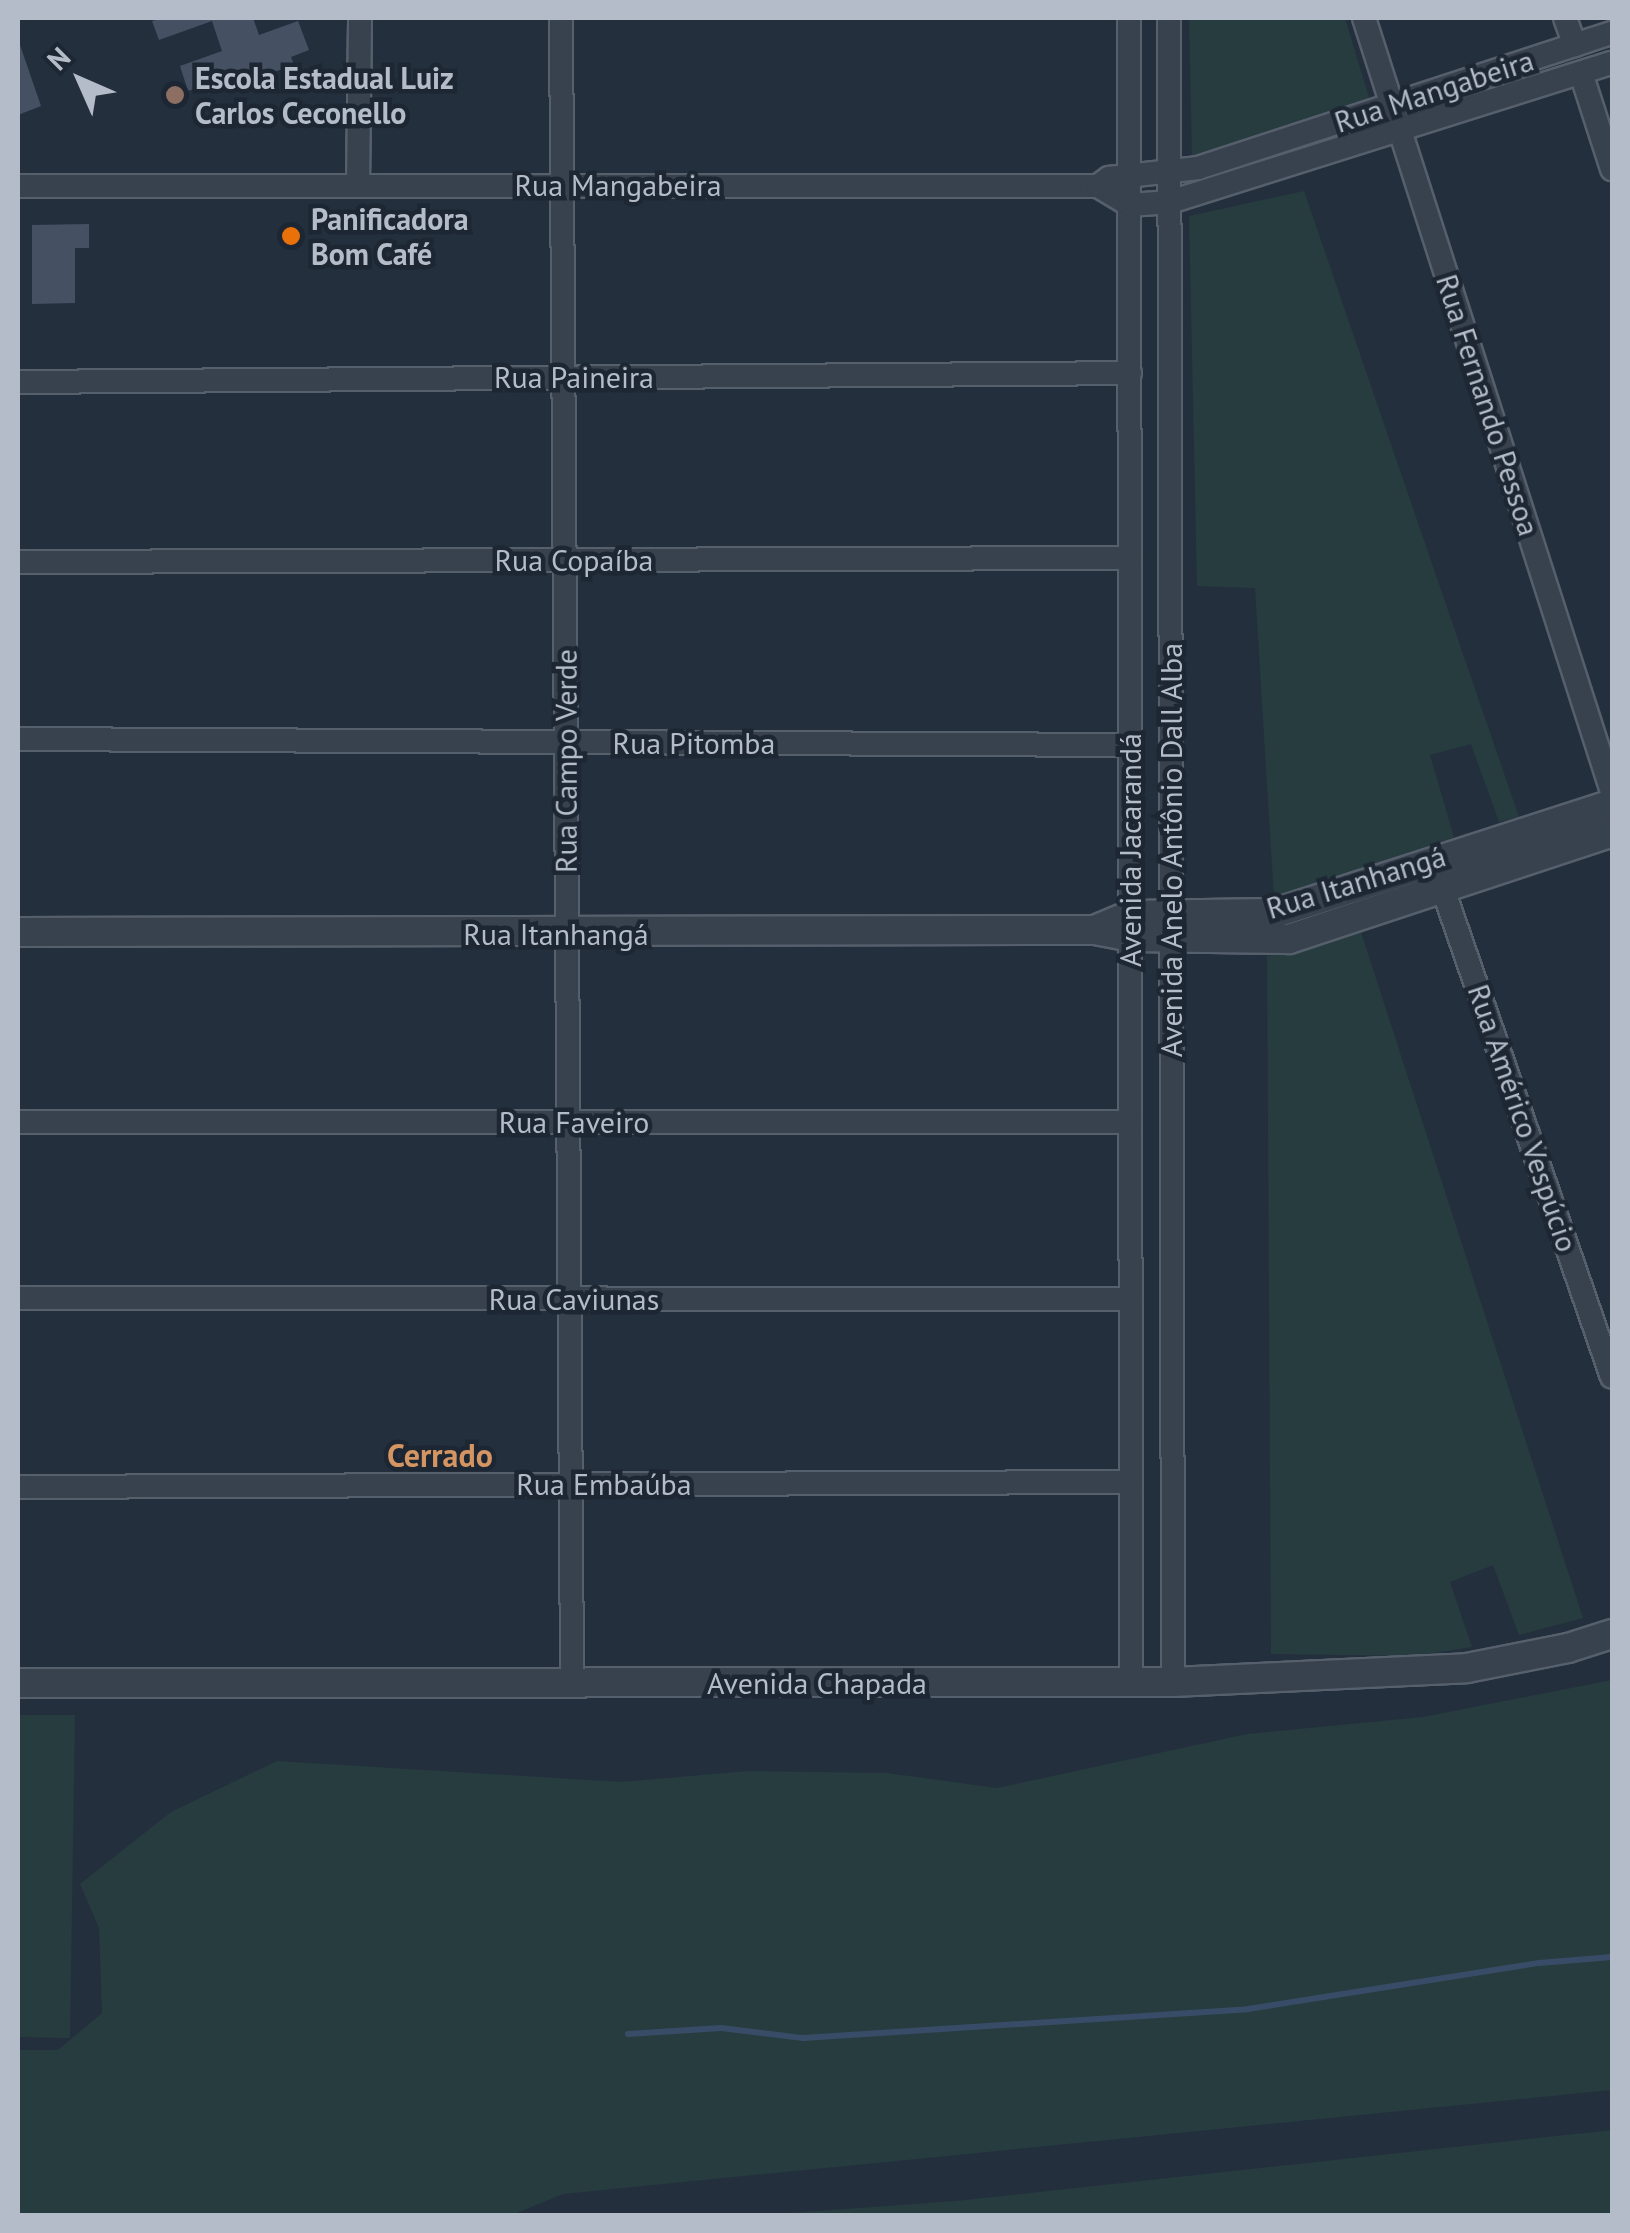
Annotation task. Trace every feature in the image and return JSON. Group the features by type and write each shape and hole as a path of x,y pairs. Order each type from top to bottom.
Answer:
{"street":[{"path":"358,185 360,18"},
{"name":"Rua Campo Verde","path":"561,18 572,1684"},
{"name":"Avenida Jacarandá","path":"1129,18 1131,1682"},
{"name":"Avenida Anelo Antônio Dall Alba","path":"1169,18 1173,1682"},
{"name":"Rua Fernando Pessoa","path":"1364,18 1612,792"},
{"path":"1565,18 1575,45"},
{"name":"Rua Mangabeira","path":"18,186 1098,186 1109,178 1198,168 1612,33"},
{"name":"Rua Mangabeira","path":"1130,205 1170,202 1205,193 1612,63"},
{"path":"1581,72 1612,169"},
{"path":"1098,186 1130,205"},
{"name":"Rua Paineira","path":"18,382 1130,373"},
{"name":"Rua Copaíba","path":"18,562 1130,558"},
{"name":"Rua Pitomba","path":"18,739 1130,745"},
{"name":"Rua Itanhangá","path":"18,932 567,934 1095,930 1130,926 1289,939 1437,873 1612,804"},
{"name":"Rua Itanhangá","path":"1437,873 1612,832"},
{"name":"Rua Américo Vespúcio","path":"1437,873 1612,1377"},
{"name":"Rua Faveiro","path":"18,1122 1130,1122"},
{"name":"Rua Caviunas","path":"18,1298 1131,1299"},
{"name":"Rua Embaúba","path":"18,1487 1131,1482"},
{"path":"1131,1513 1151,1518 1172,1506"},
{"name":"Avenida Chapada","path":"18,1683 1173,1682 1468,1668 1568,1648 1612,1634"}],"green space":[{"path":"1189,18 1345,18 1371,104 1192,157"},
{"path":"1304,191 1519,817 1499,822 1471,744 1430,755 1454,837 1274,899 1255,588 1197,586 1189,216"},
{"path":"1361,932 1583,1618 1519,1635 1493,1565 1450,1582 1472,1647 1415,1656 1271,1654 1267,956"},
{"path":"1612,1680 1612,2090 563,2194 512,2215 18,2215 18,2050 58,2050 102,2013 99,1928 80,1884 171,1812 277,1761 621,1782 748,1771 887,1773 997,1788 1247,1734 1423,1717"},
{"path":"18,1715 75,1715 70,2038 18,2037"},
{"path":"1612,2130 1612,2215 762,2215 956,2201"}],"building":[{"name":"Escola Estadual Luiz Carlos Ceconello","path":"253,18 259,35 298,21 309,50 291,57 294,65 257,78 208,94 205,85 188,91 180,66 222,51 212,21 159,40 152,21"},
{"path":"18,46 41,106 18,115"},
{"path":"89,224 89,248 75,248 75,303 32,304 32,225"}],"waterway":[{"path":"628,2034 721,2028 803,2038 1248,2009 1539,1963 1612,1957"}],"place":[{"name":"Escola Estadual Luiz Carlos Ceconello","path":"175,95"},
{"name":"Panificadora Bom Café","path":"291,236"}],"district":[{"name":"Cerrado","path":"440,1455"}]}
